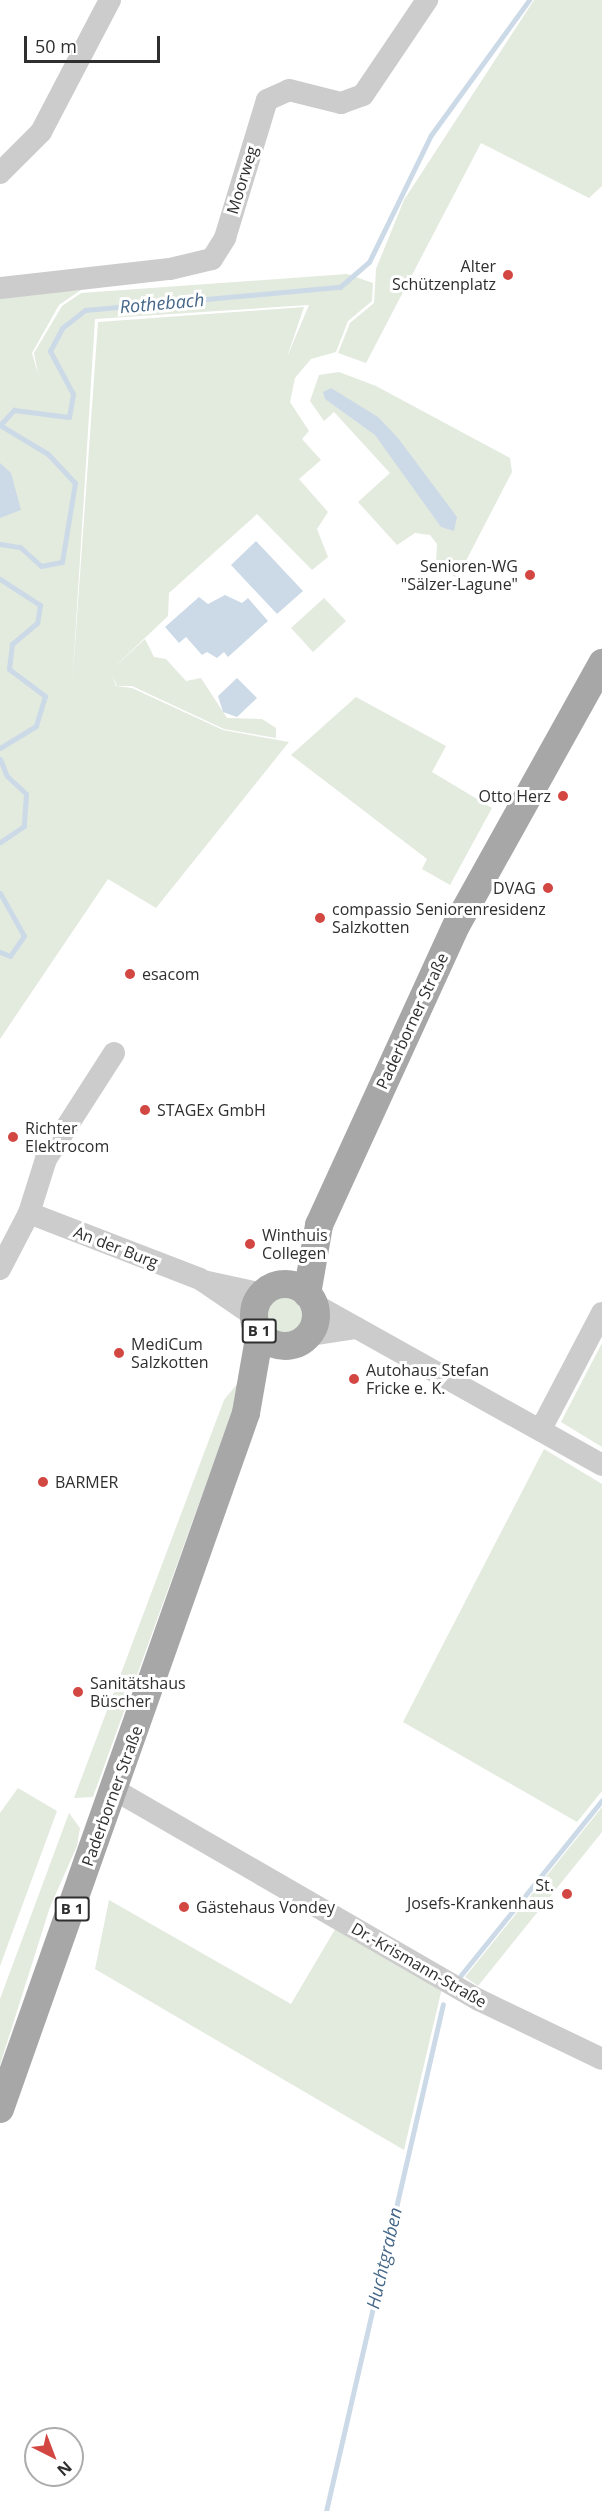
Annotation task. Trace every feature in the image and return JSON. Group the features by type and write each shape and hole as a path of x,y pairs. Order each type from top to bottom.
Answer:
{"main road":[{"name":"Paderborner Straße","path":"0,2109 115,1790 246,1413 263,1307 319,1226 457,924 602,663"},
{"name":"Paderborner Straße","path":"246,1413 302,1340 311,1299 319,1226"},
{"path":"263,1307 292,1285 311,1299"},
{"name":"B 1","path":"263,1307 276,1344 302,1340"}],"street":[{"path":"0,173 41,132 110,0"},
{"name":"Moorweg","path":"0,288 170,269 212,259 225,238 267,100 289,90 341,104 363,95 427,0"},
{"path":"0,1269 29,1213 46,1159 114,1053"},
{"name":"An der Burg","path":"29,1213 263,1307"},
{"path":"311,1299 356,1328 602,1465"},
{"path":"541,1429 602,1313"},
{"path":"302,1340 356,1328"},
{"name":"Dr.-Krismann-Straße","path":"115,1790 479,2000 602,2059"}],"shaded area":[{"path":"534,0 602,0 602,186 589,198 481,143 366,363 338,353 350,323 374,303 376,269 404,200"},
{"path":"347,274 373,283 372,301 348,321 336,352 311,359 295,378 290,402 309,431 302,439 321,460 299,479 328,512 317,529 328,557 312,570 257,514 169,593 168,616 110,671 145,639 154,657 166,659 186,681 201,678 227,718 262,719 276,728 276,738 224,729 132,686 117,686 112,675 116,686 132,688 223,730 289,742 156,908 108,879 0,1039 0,296 81,290 59,305 32,353 38,374 34,353 62,306 81,293","holes":["309,305 287,357 304,307 98,322 72,687 95,319"]},
{"path":"339,372 376,386 510,458 512,472 457,578 436,565 437,544 430,535 415,533 397,545 358,502 390,473 334,412 324,421 310,401 319,375"},
{"path":"324,598 346,621 313,652 291,628"},
{"path":"356,697 446,746 432,772 492,808 450,885 422,869 427,859 291,755"},
{"path":"285,1296 299,1301 304,1315 299,1329 285,1334 271,1329 266,1315 271,1301"},
{"path":"602,1343 602,1447 561,1422"},
{"path":"246,1373 93,1797 74,1798 224,1400"},
{"path":"544,1449 602,1484 602,1791 577,1822 403,1722"},
{"path":"18,1788 57,1811 0,1966 0,1813"},
{"path":"602,1807 602,1832 478,1986 465,1977"},
{"path":"69,1813 80,1828 77,1846 50,1907 0,2065 0,1999"},
{"path":"109,1900 291,2004 337,1926 442,1988 404,2150 95,1969"}],"water":[{"path":"331,388 378,417 398,438 457,517 454,531 441,527 375,435 325,399 323,392"},
{"path":"0,463 11,473 21,510 0,518"},
{"path":"256,541 303,591 277,614 231,565"},
{"path":"225,595 242,603 248,598 268,621 228,657 224,652 217,658 207,652 202,655 186,637 179,643 165,627 199,597 208,604"},
{"path":"237,678 257,698 237,717 223,712 218,696"}],"waterway":[{"name":"Rothebach","path":"0,544 20,547 41,566 62,562 75,483 48,454 0,425 14,410 69,417 73,394 50,351 62,328 85,310 340,287 369,262 431,135 529,0"},
{"name":"Rothebach","path":"0,579 40,605 37,623 12,644 9,669 45,696 36,726 0,748"},
{"name":"Rothebach","path":"0,759 7,776 26,794 24,826 0,842"},
{"name":"Rothebach","path":"0,893 24,936 10,956 0,952"},
{"name":"Huchtgraben","path":"461,1975 602,1800"},
{"name":"Huchtgraben","path":"326,2511 443,2004"}],"place":[{"name":"Alter Schützenplatz","path":"508,275"},
{"name":"Senioren-WG \"Sälzer-Lagune\"","path":"530,575"},
{"name":"Otto Herz","path":"563,796"},
{"name":"DVAG","path":"548,888"},
{"name":"compassio Seniorenresidenz Salzkotten","path":"320,918"},
{"name":"esacom","path":"130,974"},
{"name":"STAGEx GmbH","path":"145,1110"},
{"name":"Richter Elektrocom","path":"13,1137"},
{"name":"Winthuis Collegen","path":"250,1244"},
{"name":"MediCum Salzkotten","path":"119,1353"},
{"name":"Autohaus Stefan Fricke e. K.","path":"354,1379"},
{"name":"BARMER","path":"43,1482"},
{"name":"Sanitätshaus Büscher","path":"78,1692"},
{"name":"St. Josefs-Krankenhaus","path":"567,1894"},
{"name":"Gästehaus Vondey","path":"184,1907"}]}
